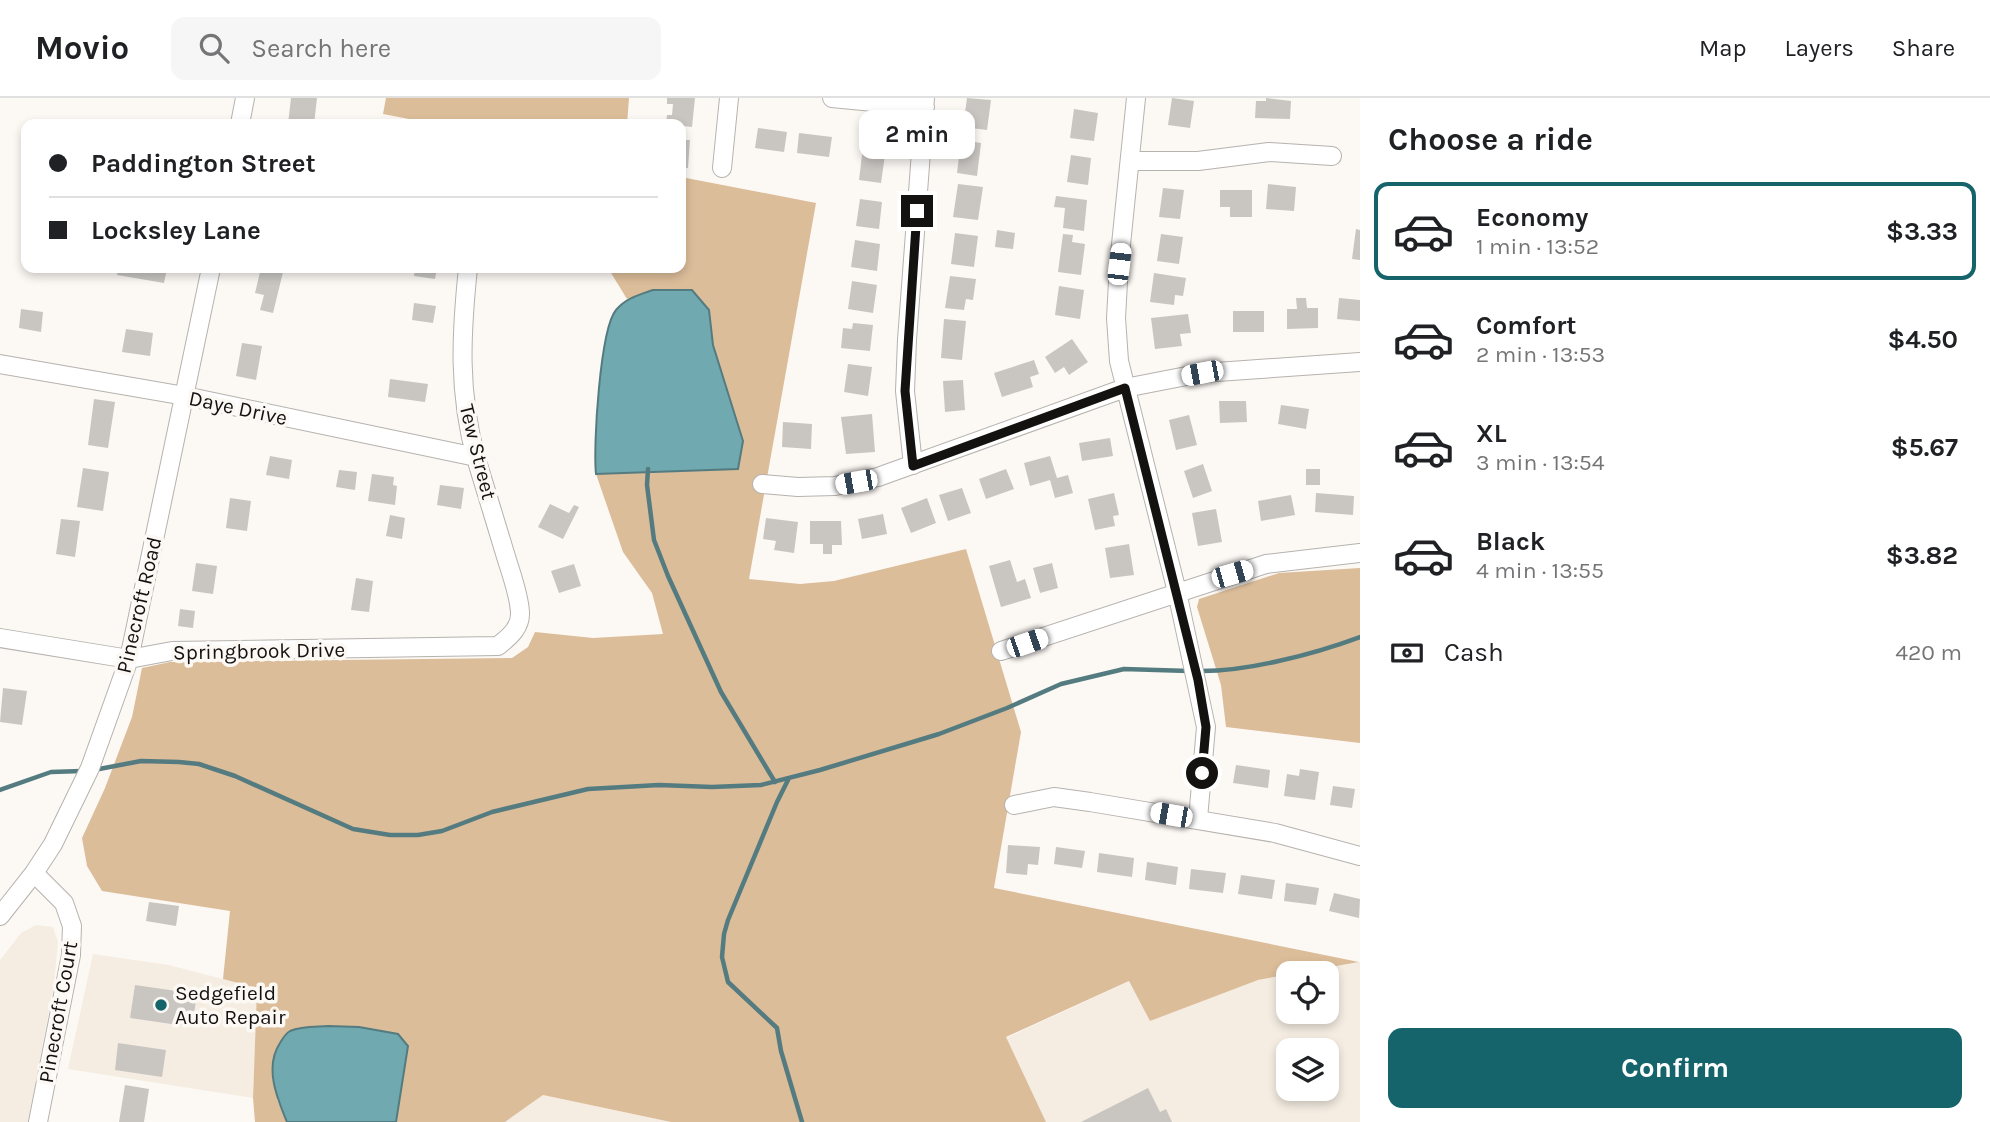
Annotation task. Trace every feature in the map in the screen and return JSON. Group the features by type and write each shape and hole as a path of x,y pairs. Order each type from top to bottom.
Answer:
{"street":[{"path":"241,119 245,98"},
{"path":"722,168 729,98"},
{"path":"832,98 925,102 905,391 913,466"},
{"path":"1136,98 1119,264 1116,318 1119,361 1177,592 1206,727 1198,819"},
{"path":"1130,161 1198,161 1269,152 1332,156"},
{"name":"Pinecroft Road","path":"0,916 34,873 52,844 88,771 129,659 210,273"},
{"name":"Tew Street","path":"467,273 461,373 476,457 520,614 514,632"},
{"path":"762,484 835,486 878,477 1125,388 1202,373 1360,362"},
{"name":"Daye Drive","path":"0,364 184,396 476,457"},
{"path":"1001,651 1266,564 1360,553"},
{"name":"Springbrook Drive","path":"0,638 129,659 172,651 498,646 514,632"},
{"path":"1014,805 1054,797 1198,819 1275,834 1360,856"},
{"name":"Pinecroft Court","path":"34,873 64,903 72,926 71,955 38,1122"}],"shaded area":[{"path":"386,98 629,98 627,119 409,119 383,114"},
{"path":"686,178 816,203 749,579 800,584 834,581 966,549 1021,732 994,888 1359,962 1339,966 1339,961 1276,961 1276,977 1258,980 1150,1021 1129,981 1006,1037 1046,1122 671,1122 543,1095 505,1122 396,1122 408,1045 277,1099 287,1122 255,1122 253,1098 257,988 223,979 230,911 102,891 87,866 82,838 105,788 132,717 142,668 170,662 512,658 528,647 535,632 593,638 663,634 652,593 623,552 596,474 738,469 743,441 713,345 709,310 653,290 627,299 611,273 686,273"},
{"path":"1360,568 1360,743 1226,727 1221,685 1197,607 1199,599 1279,573"},
{"path":"36,925 53,927 58,942 54,985 28,1122 0,1122 0,960 21,933"},
{"path":"93,954 169,965 257,988 253,1098 68,1069"},
{"path":"1360,962 1360,1122 1046,1122 1006,1038 1130,981 1258,980 1276,977 1276,1024 1339,1024 1339,966"},
{"path":"543,1095 671,1122 505,1122"}],"water":[{"path":"653,290 692,290 709,310 713,345 743,441 738,469 596,474 599,389 610,321 624,303"},
{"path":"304,1027 359,1027 398,1034 408,1046 396,1122 287,1122 274,1082 275,1052 290,1031"}],"building":[{"path":"291,98 317,98 315,119 289,119"},
{"path":"667,98 695,98 692,127 686,126 686,119 667,119 667,115 672,115 673,104 667,104"},
{"path":"967,98 991,100 987,130 963,127"},
{"path":"1172,98 1194,101 1190,128 1168,125"},
{"path":"1266,98 1291,101 1290,119 1255,118 1256,101 1266,101"},
{"path":"1074,109 1098,113 1094,141 1070,138"},
{"path":"758,128 787,132 784,152 755,148"},
{"path":"799,133 832,137 829,157 797,153"},
{"path":"864,138 887,141 881,183 859,180"},
{"path":"686,140 690,140 688,168"},
{"path":"961,140 981,143 977,176 957,173"},
{"path":"1071,155 1091,158 1088,185 1067,182"},
{"path":"958,184 983,187 978,220 953,217"},
{"path":"1268,184 1296,187 1294,211 1266,209"},
{"path":"1163,188 1184,190 1180,219 1159,217"},
{"path":"1220,190 1252,190 1252,217 1230,217 1230,207 1220,207"},
{"path":"1056,196 1087,200 1084,231 1063,228 1065,208 1054,207"},
{"path":"860,199 882,202 879,229 856,226"},
{"path":"1356,229 1360,230 1360,260 1352,259"},
{"path":"997,230 1015,233 1013,249 995,247"},
{"path":"955,233 978,236 974,267 951,264"},
{"path":"1063,234 1073,235 1072,242 1085,244 1081,275 1058,272"},
{"path":"1161,234 1183,237 1179,264 1157,261"},
{"path":"855,240 880,244 877,271 851,267"},
{"path":"117,273 166,273 164,283"},
{"path":"260,273 283,273 273,313 260,310 264,295 255,293"},
{"path":"414,273 436,273 435,279 414,276"},
{"path":"1154,273 1186,278 1183,296 1175,295 1174,305 1150,302"},
{"path":"950,276 976,279 973,300 966,299 964,310 945,308"},
{"path":"852,281 877,285 873,313 848,309"},
{"path":"1059,286 1084,290 1080,319 1055,315"},
{"path":"1296,298 1306,298 1307,308 1318,308 1318,328 1287,329 1287,309 1297,309"},
{"path":"1339,298 1360,300 1360,321 1337,319"},
{"path":"414,303 436,306 433,323 412,320"},
{"path":"21,309 43,312 41,332 19,328"},
{"path":"1233,311 1264,311 1264,332 1233,332"},
{"path":"1188,314 1191,333 1180,334 1182,346 1155,349 1151,318"},
{"path":"944,319 966,321 962,360 941,358"},
{"path":"853,323 873,325 870,351 841,348 843,328 852,329"},
{"path":"126,329 153,333 150,356 122,352"},
{"path":"1072,339 1088,362 1069,375 1064,367 1055,373 1045,357"},
{"path":"242,343 262,346 256,380 236,376"},
{"path":"1034,360 1039,374 1030,377 1033,387 1002,397 994,373"},
{"path":"848,364 872,367 868,396 844,392"},
{"path":"390,379 428,384 425,402 388,397"},
{"path":"963,380 965,410 945,412 943,381"},
{"path":"94,399 115,402 108,448 88,445"},
{"path":"1219,401 1246,401 1247,422 1220,423"},
{"path":"1281,405 1309,409 1306,429 1278,424"},
{"path":"872,414 875,452 846,454 841,417"},
{"path":"1189,415 1197,445 1176,450 1169,420"},
{"path":"783,422 812,424 811,449 782,447"},
{"path":"1110,438 1113,456 1082,461 1079,443"},
{"path":"270,456 292,460 289,479 266,475"},
{"path":"1050,456 1057,478 1068,475 1073,493 1055,498 1050,480 1030,486 1024,463"},
{"path":"1203,464 1212,491 1193,498 1184,471"},
{"path":"83,468 109,472 103,511 77,507"},
{"path":"1006,469 1014,489 986,499 979,479"},
{"path":"1306,469 1320,469 1320,485 1306,485"},
{"path":"339,470 357,472 355,490 336,487"},
{"path":"372,474 394,477 393,485 397,486 395,505 368,501"},
{"path":"440,485 464,488 461,509 437,505"},
{"path":"962,488 971,513 948,521 939,495"},
{"path":"1114,493 1119,515 1113,516 1115,526 1095,530 1088,499"},
{"path":"1316,493 1354,496 1353,515 1315,512"},
{"path":"1291,495 1295,515 1261,521 1258,501"},
{"path":"230,498 251,501 247,531 226,528"},
{"path":"927,498 936,523 911,533 901,508"},
{"path":"550,504 569,513 574,505 579,507 563,539 538,527"},
{"path":"1216,509 1222,542 1198,546 1192,513"},
{"path":"883,514 887,534 862,539 858,519"},
{"path":"390,515 405,518 402,539 386,536"},
{"path":"766,518 798,522 794,553 774,550 776,541 763,539"},
{"path":"61,519 80,521 75,557 56,554"},
{"path":"810,521 841,521 842,545 832,545 832,554 823,554 823,544 810,544"},
{"path":"1129,544 1134,575 1110,578 1105,548"},
{"path":"1010,560 1017,582 1025,579 1031,598 1001,607 989,566"},
{"path":"196,563 217,566 213,594 192,591"},
{"path":"1052,563 1058,588 1040,593 1033,568"},
{"path":"574,564 581,586 559,593 551,571"},
{"path":"356,578 373,581 369,612 351,610"},
{"path":"180,609 195,611 193,628 178,626"},
{"path":"3,688 27,691 22,725 0,722"},
{"path":"1236,765 1270,770 1268,788 1233,783"},
{"path":"1300,769 1319,772 1315,800 1284,796 1287,774 1299,776"},
{"path":"1333,786 1355,789 1352,808 1330,805"},
{"path":"1008,845 1040,847 1038,865 1028,864 1027,875 1006,873"},
{"path":"1056,847 1085,851 1082,868 1054,864"},
{"path":"1099,853 1134,858 1132,877 1097,872"},
{"path":"1147,862 1178,867 1176,885 1145,880"},
{"path":"1191,869 1226,873 1223,893 1189,889"},
{"path":"1241,875 1275,880 1272,899 1238,894"},
{"path":"1286,883 1319,888 1316,905 1284,901"},
{"path":"1334,893 1360,899 1359,918 1329,911"},
{"path":"149,902 179,906 176,926 146,921"},
{"path":"135,985 197,994 192,1027 130,1018"},
{"path":"118,1043 166,1050 162,1077 115,1070"},
{"path":"125,1085 149,1089 144,1122 119,1122"},
{"path":"1148,1088 1160,1112 1166,1109 1172,1122 1081,1122"}],"waterway":[{"path":"648,469 647,485 654,540 668,576 721,692 775,782"},
{"path":"1198,671 1217,671 1280,661 1360,637"},
{"path":"94,770 141,761 199,764 235,776 353,829 390,835 418,835 442,831 492,812 588,789 659,785 761,785 939,734 1061,684 1124,669 1189,671"},
{"path":"0,790 51,772 82,771"},
{"path":"789,778 728,920 722,957 728,982 777,1028 802,1122"}],"place":[{"name":"Sedgefield Auto Repair","path":"161,1005"}],"route":[{"path":"917,211 905,391 913,466 1125,388 1198,680 1206,727 1202,773"}]}
